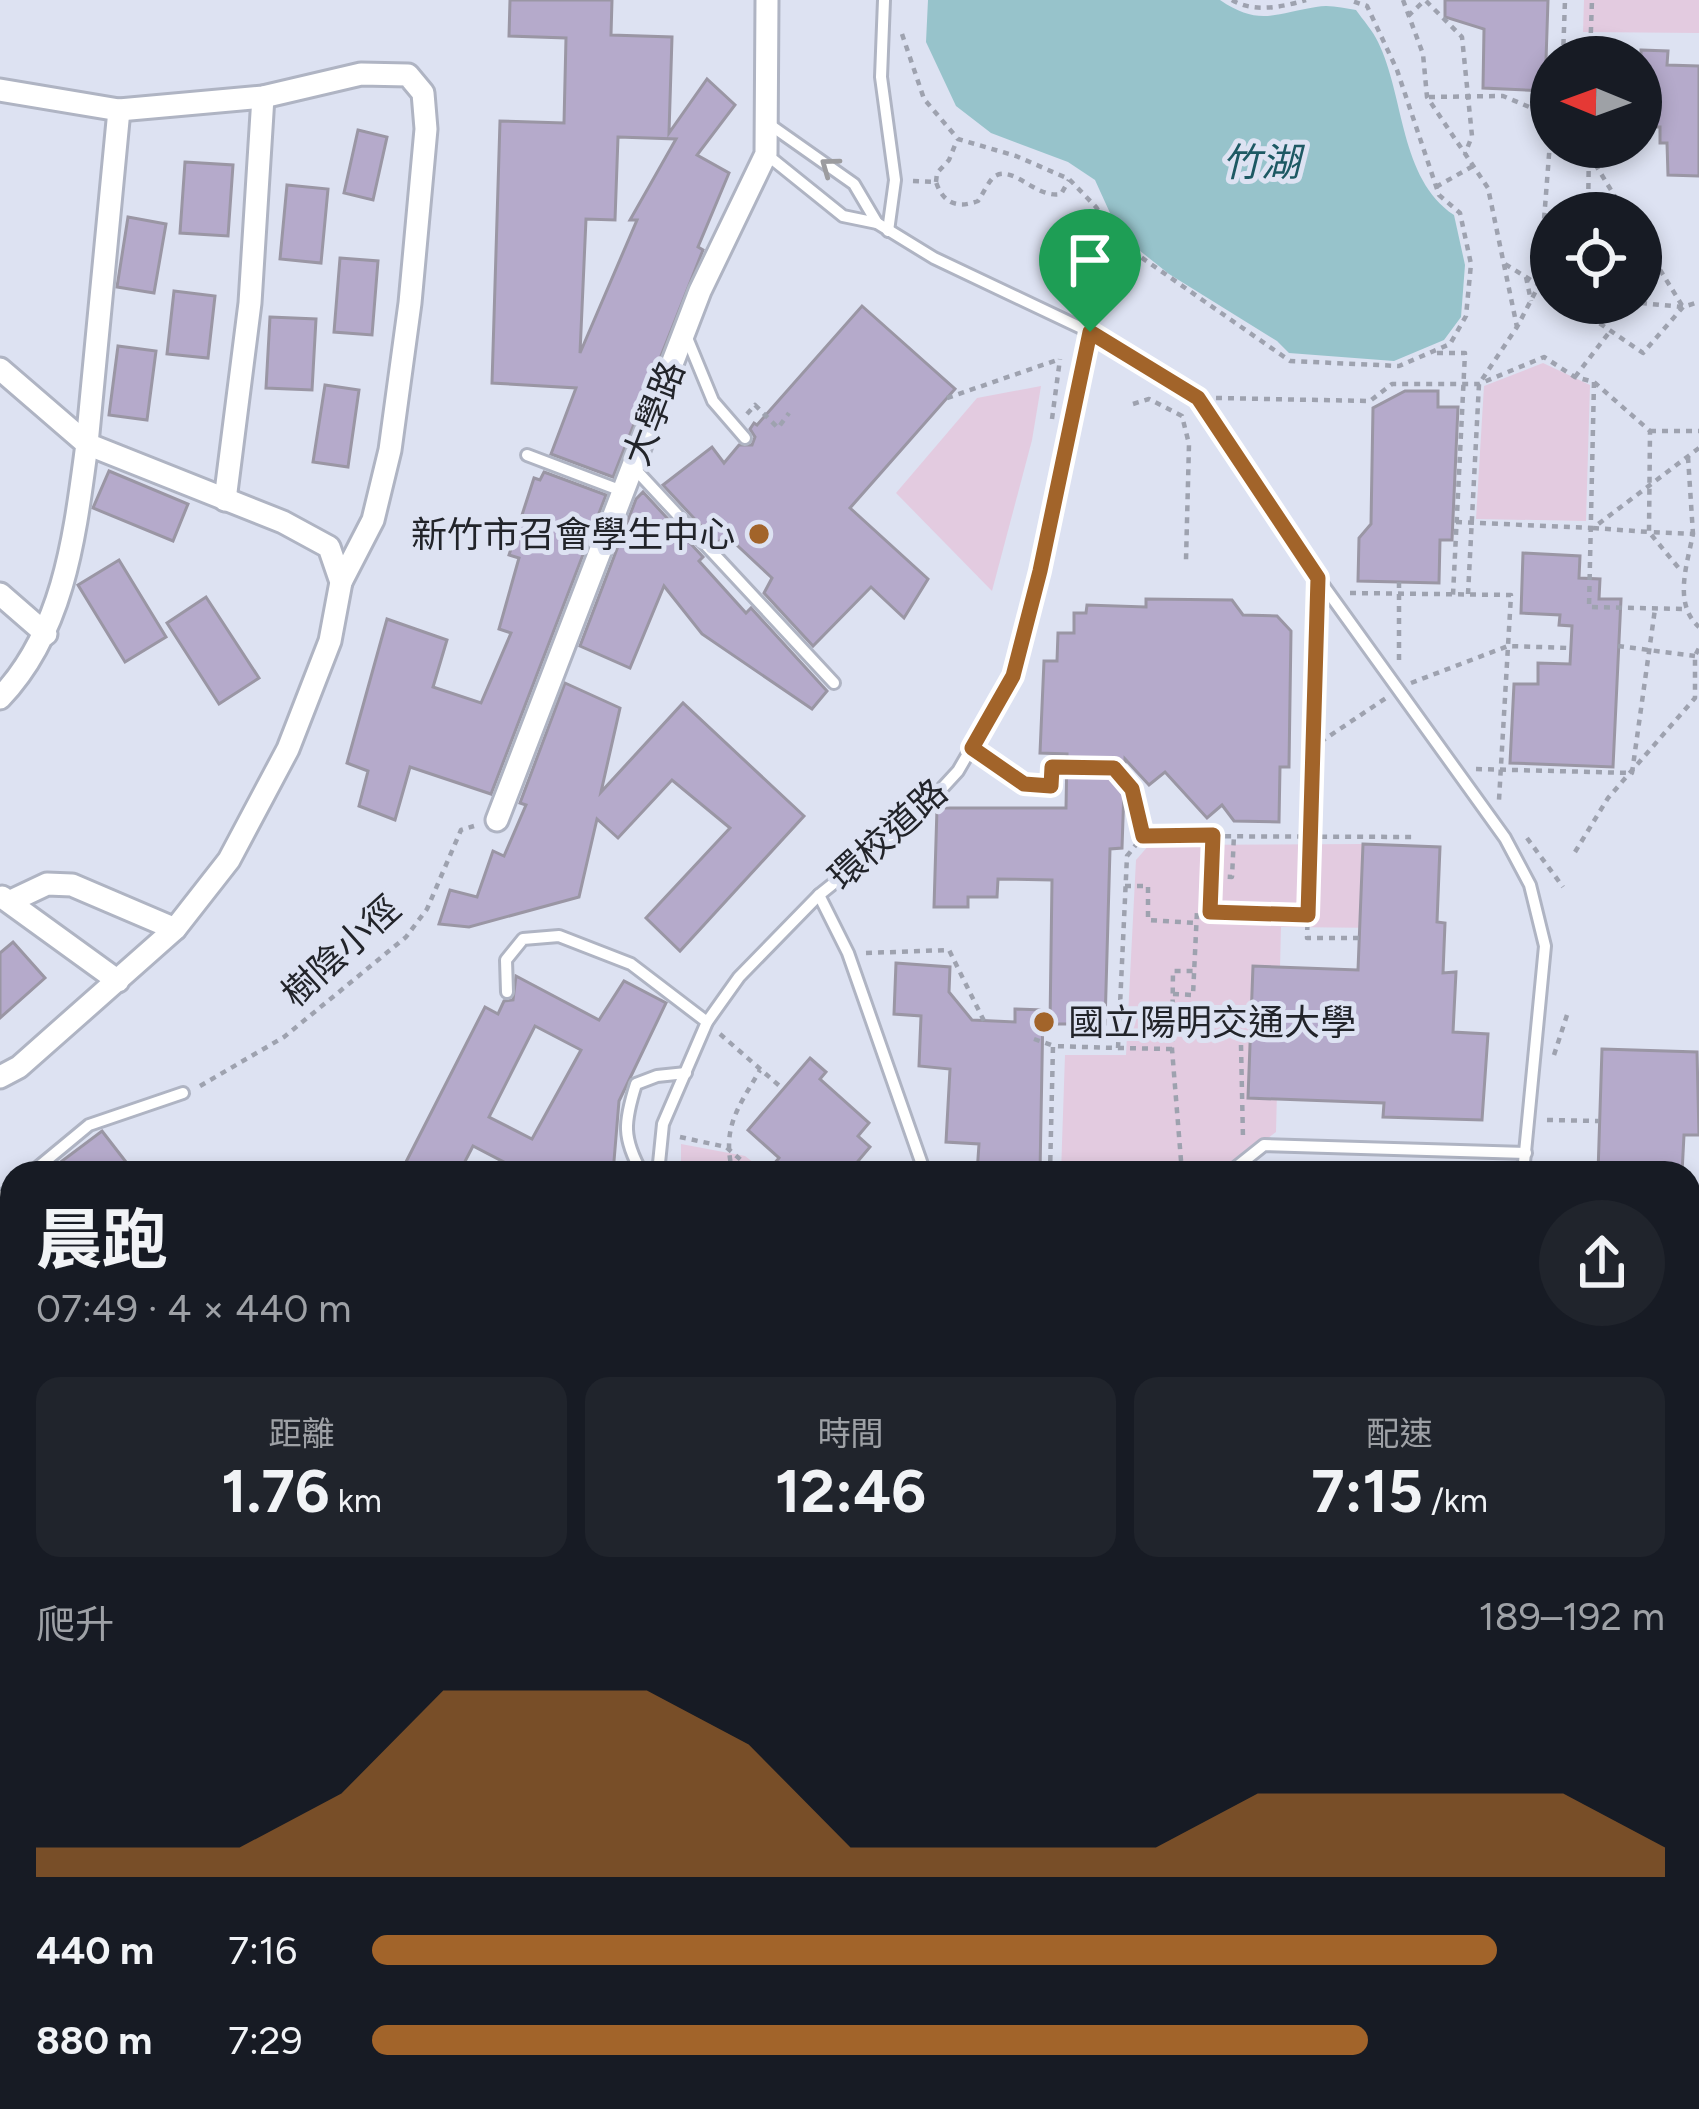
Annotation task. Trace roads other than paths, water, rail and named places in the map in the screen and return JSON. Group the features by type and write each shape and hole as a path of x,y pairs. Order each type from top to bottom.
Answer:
{"street":[{"name":"大學路","path":"497,820 685,333 766,154 767,0"},
{"path":"0,90 119,110 263,97 362,74 408,75 423,93 426,129 390,450 373,520 341,582 330,641 288,749 229,860 175,929 19,1067 0,1077"},
{"path":"225,500 250,303 263,97"},
{"path":"0,698 20,677 46,634 74,541 119,110"},
{"path":"0,369 87,444 329,547 341,582"},
{"path":"0,594 46,634"},
{"path":"6,898 47,884 72,885 175,929"},
{"path":"6,898 118,981"}],"lane":[{"path":"883,227 895,180 881,77 884,0"},
{"path":"766,122 854,184 883,227"},
{"path":"766,154 825,206 883,227 934,258 1090,332 1198,398 1318,578 1505,838 1530,885 1545,946 1525,1161"},
{"name":"環校道路","path":"659,1161 662,1137 707,1022 739,977 819,895 913,820 958,771 1013,676 1090,332"},
{"path":"685,333 713,401 745,438"},
{"path":"526,454 622,491"},
{"path":"635,469 834,683"},
{"path":"819,895 848,953 921,1161"},
{"path":"507,992 506,960 524,939 559,936 631,964 707,1022"},
{"path":"636,1161 628,1147 626,1117 636,1084 686,1073"},
{"path":"46,1161 89,1125 183,1094"},
{"path":"1244,1161 1264,1145 1526,1153"}],"water":[{"name":"竹湖","path":"928,0 1220,0 1245,13 1266,16 1321,6 1356,10 1387,64 1405,135 1423,180 1454,215 1465,265 1461,317 1444,340 1394,361 1289,353 1169,274 1120,235 1095,180 1068,162 991,133 956,106 926,42"}],"place":[{"name":"新竹市召會學生中心","path":"759,534"},
{"name":"國立陽明交通大學","path":"1044,1022"}]}
